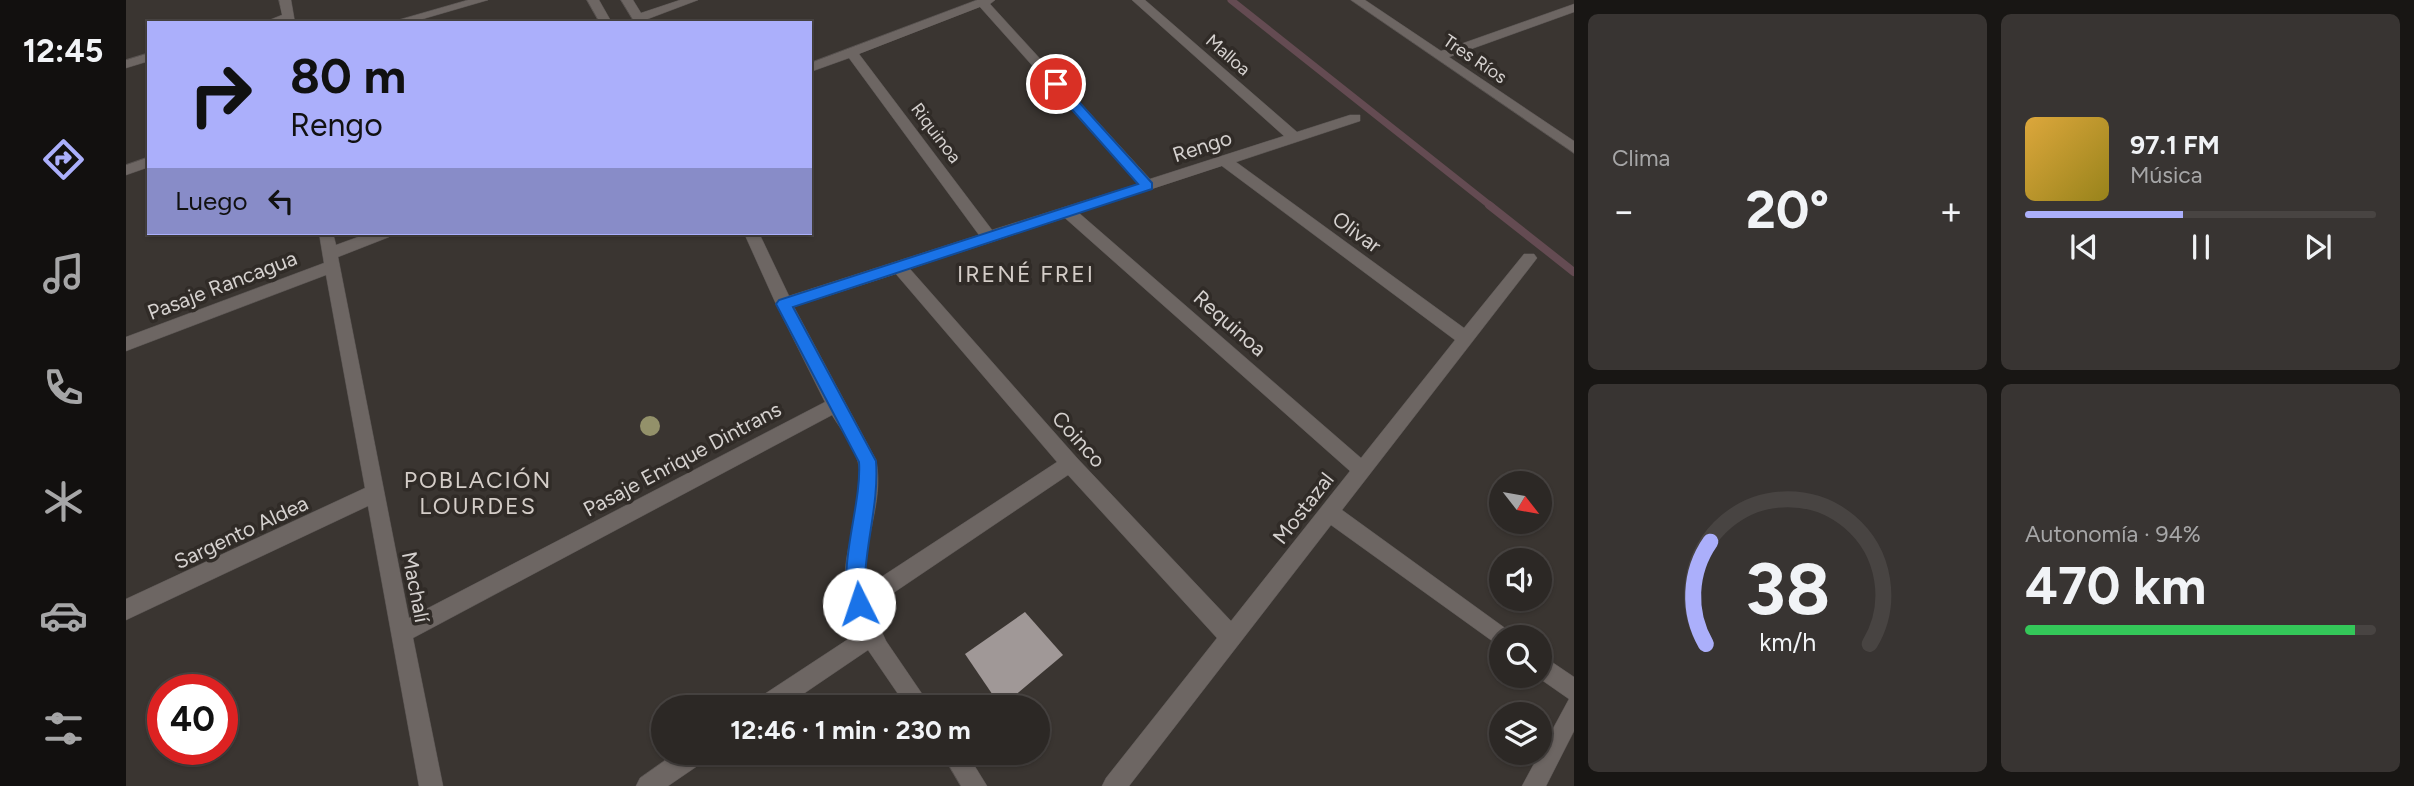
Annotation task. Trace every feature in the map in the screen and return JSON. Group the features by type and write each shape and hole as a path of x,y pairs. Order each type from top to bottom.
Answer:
{"street":[{"path":"285,0 289,20"},
{"path":"399,21 445,4 482,0"},
{"path":"593,0 605,21"},
{"path":"627,0 640,20 692,0"},
{"path":"943,0 958,12"},
{"name":"Malloa","path":"1138,0 1294,137"},
{"name":"Tres Ríos","path":"1357,0 1574,148"},
{"path":"812,67 986,1 1148,186"},
{"path":"1440,56 1574,8"},
{"name":"Riquinoa","path":"852,52 989,237"},
{"path":"126,64 147,58"},
{"name":"Rengo","path":"784,304 1354,118"},
{"path":"1558,136 1574,130"},
{"name":"Olivar","path":"1225,160 1465,338"},
{"path":"126,170 147,163"},
{"name":"Requinoa","path":"1068,212 1361,469"},
{"name":"Machalí","path":"326,235 431,786"},
{"name":"Pasaje Rancagua","path":"126,344 331,260 380,235"},
{"path":"753,235 784,304 835,405 867,461 869,473 855,581 859,604 871,636 912,695"},
{"name":"Mostazal","path":"1114,786 1529,258"},
{"name":"Coinco","path":"899,267 1070,464 1231,637"},
{"name":"Pasaje Enrique Dintrans","path":"402,633 835,405"},
{"path":"859,604 1070,464"},
{"name":"Sargento Aldea","path":"126,610 374,493"},
{"path":"1329,512 1489,629"},
{"path":"783,695 871,636"},
{"path":"1552,674 1574,690"},
{"path":"1534,786 1574,708"},
{"path":"648,786 679,765"},
{"path":"961,765 975,786"}],"building":[{"path":"1025,612 1063,655 1015,695 993,695 965,654"}],"waterway":[{"path":"1231,0 1492,207"},
{"path":"1489,205 1574,272"}],"district":[{"name":"IRENÉ FREI","path":"1026,274"},
{"name":"POBLACIÓN LOURDES","path":"478,493"}],"route":[{"path":"859,604 855,581 869,484 867,461 835,405 784,304 1148,186 1056,84"}]}
